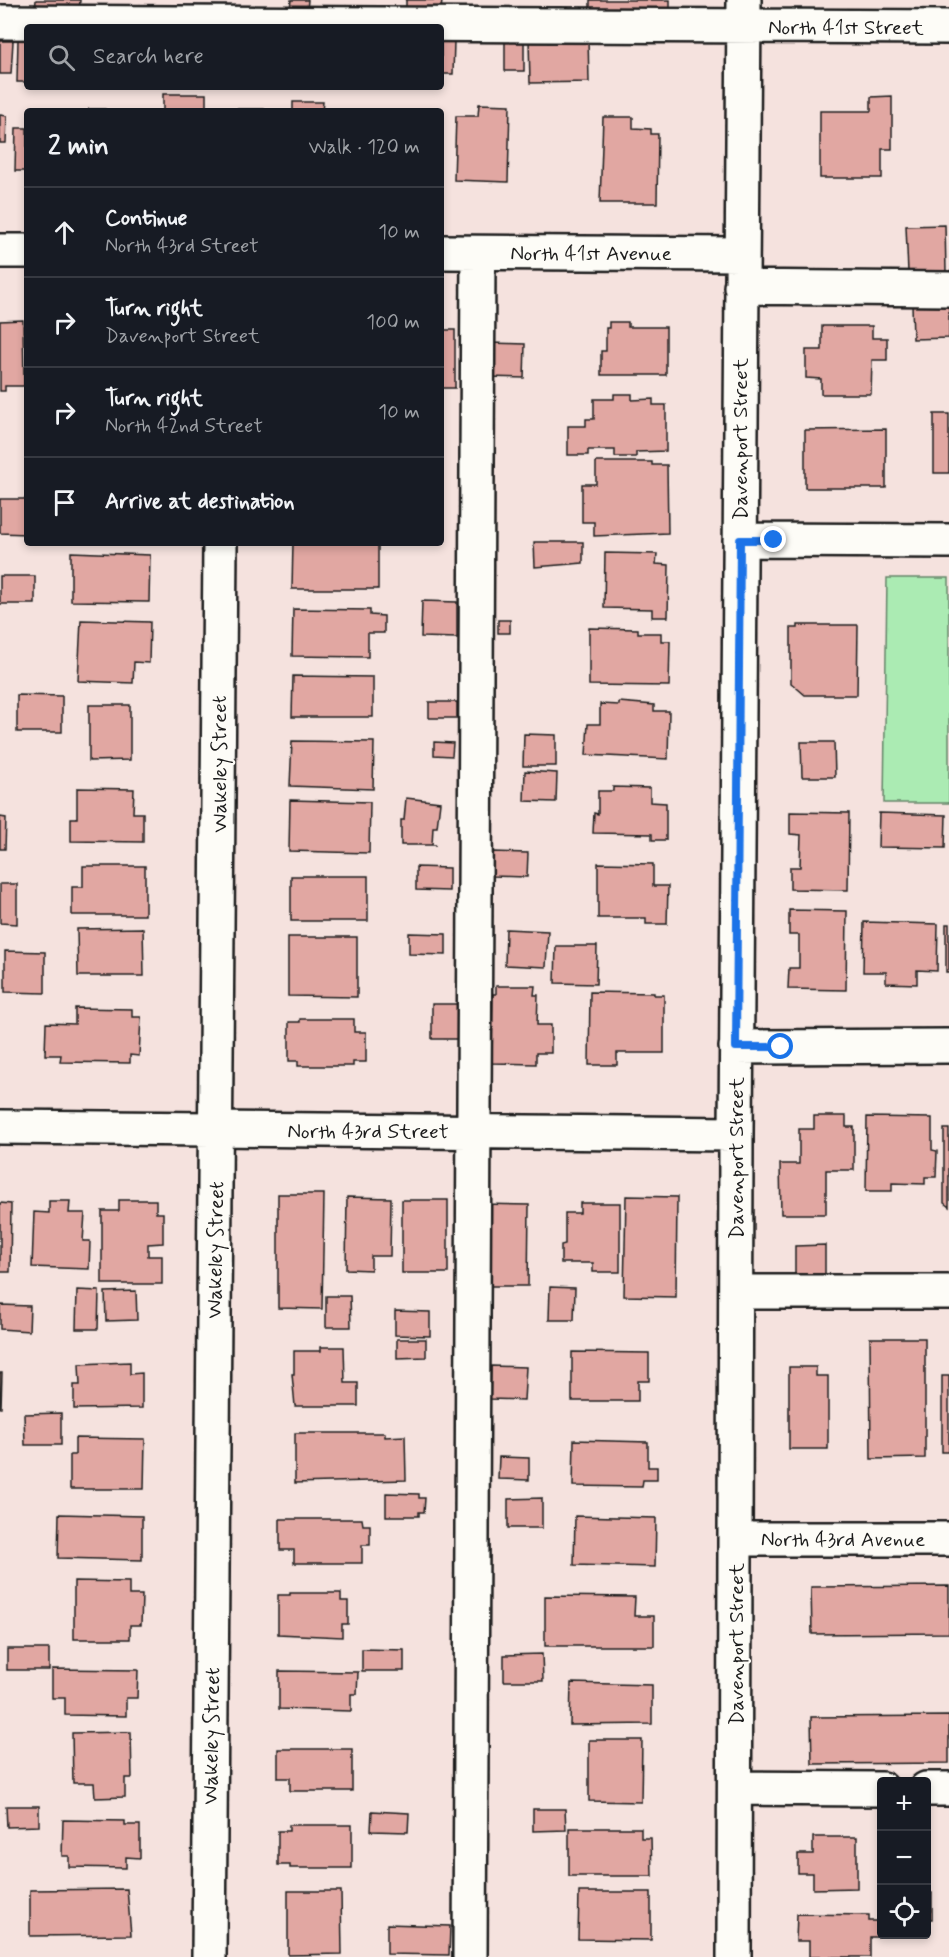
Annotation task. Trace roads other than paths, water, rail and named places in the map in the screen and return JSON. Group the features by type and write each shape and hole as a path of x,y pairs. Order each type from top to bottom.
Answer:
{"street":[{"name":"North 41st Street","path":"0,22 744,13 949,27"},
{"name":"Davenport Street","path":"734,1957 737,1539 736,1047 744,13"},
{"path":"0,251 24,251"},
{"name":"North 41st Avenue","path":"444,252 741,254"},
{"path":"470,1957 478,253"},
{"path":"741,288 949,289"},
{"path":"740,540 949,541"},
{"name":"Wakeley Street","path":"209,1957 220,546"},
{"path":"736,1047 949,1046"},
{"name":"North 43rd Street","path":"0,1127 216,1131 736,1134"},
{"path":"737,1292 949,1292"},
{"name":"North 43rd Avenue","path":"737,1539 949,1539"},
{"path":"735,1788 877,1789"},
{"path":"931,1789 949,1789"}]}
